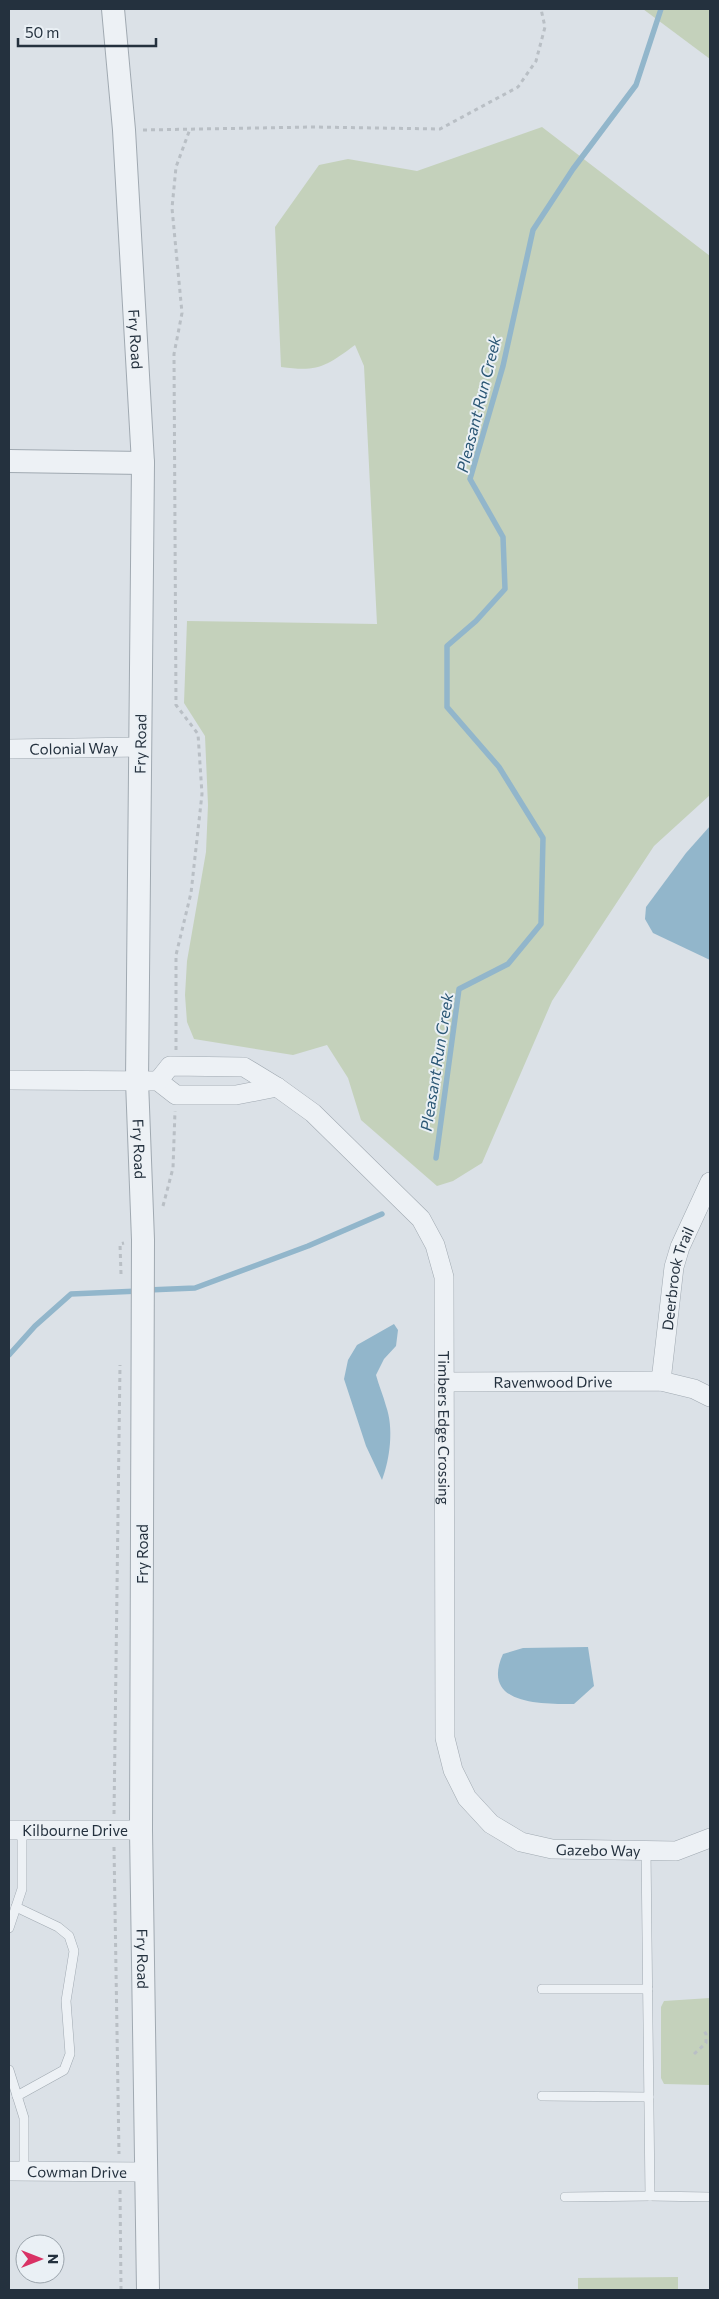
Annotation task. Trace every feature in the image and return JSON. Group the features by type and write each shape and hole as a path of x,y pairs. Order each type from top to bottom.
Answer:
{"street":[{"name":"Fry Road","path":"113,9 124,130 144,463 140,747 148,1081 143,1240 141,1830 148,2290"},
{"path":"9,461 144,463"},
{"name":"Colonial Way","path":"9,749 140,747"},
{"path":"148,1081 170,1066 176,1066"},
{"name":"Timbers Edge Crossing","path":"176,1066 244,1067 277,1087 313,1113 421,1219 435,1245 444,1277 445,1738 453,1770 467,1798 491,1824"},
{"path":"9,1080 148,1081 176,1095 236,1095 277,1087"},
{"name":"Deerbrook Trail","path":"661,1381 674,1267 680,1247 710,1182"},
{"path":"661,1381 694,1389 710,1396"},
{"name":"Ravenwood Drive","path":"444,1382 661,1381"},
{"name":"Gazebo Way","path":"491,1824 521,1842 552,1849 676,1851 710,1838"},
{"name":"Kilbourne Drive","path":"15,1830 141,1830"},
{"name":"Cowman Drive","path":"17,2171 145,2172"}],"lane":[{"path":"9,1928 22,1889 15,1830"},
{"path":"646,1850 650,2196"},
{"path":"16,1908 58,1927 69,1936 74,1951 66,2002 70,2054 64,2070 17,2096"},
{"path":"542,1988 648,1989"},
{"path":"9,2070 24,2118 17,2171"},
{"path":"542,2096 649,2097"},
{"path":"565,2197 710,2197"}],"path":[{"path":"124,130 349,127 440,129 518,87 536,61 545,27 541,9"},
{"path":"176,1066 176,955 191,893 202,794 198,734 176,705 174,354 182,312 172,208 176,167 190,129"},
{"path":"161,1213 173,1168 176,1095"},
{"path":"694,2054 705,2047 709,2040 702,2029"}],"green space":[{"path":"643,9 710,9 710,59"},
{"path":"542,127 710,256 710,795 654,846 552,1001 482,1163 453,1181 437,1186 361,1120 348,1078 327,1045 293,1055 194,1039 187,1022 185,995 187,961 206,852 208,805 205,736 184,703 187,621 377,624 364,366 355,345 321,366 304,369 281,367 275,227 319,165 348,159 417,171"},
{"path":"710,1998 710,2085 664,2084 661,2078 661,2007 664,2001"},
{"path":"678,2277 678,2290 578,2290 578,2278"}],"water":[{"path":"710,826 710,960 653,933 645,919 646,907 686,853"},
{"path":"394,1324 398,1330 396,1346 384,1359 376,1375 390,1424 389,1453 382,1480 366,1446 344,1379 348,1360 357,1345"},
{"path":"588,1647 594,1686 574,1704 531,1702 507,1692 500,1683 498,1671 503,1654 523,1648"}],"waterway":[{"name":"Pleasant Run Creek","path":"436,1158 459,989 508,964 541,924 543,838 499,767 447,707 447,646 476,621 505,589 503,537 470,479 503,366 533,230 573,169 636,85 661,9"},
{"name":"Pleasant Run Creek","path":"148,1290 195,1288 308,1246 382,1214"},
{"name":"Pleasant Run Creek","path":"9,1355 35,1326 71,1294 139,1291"}]}
